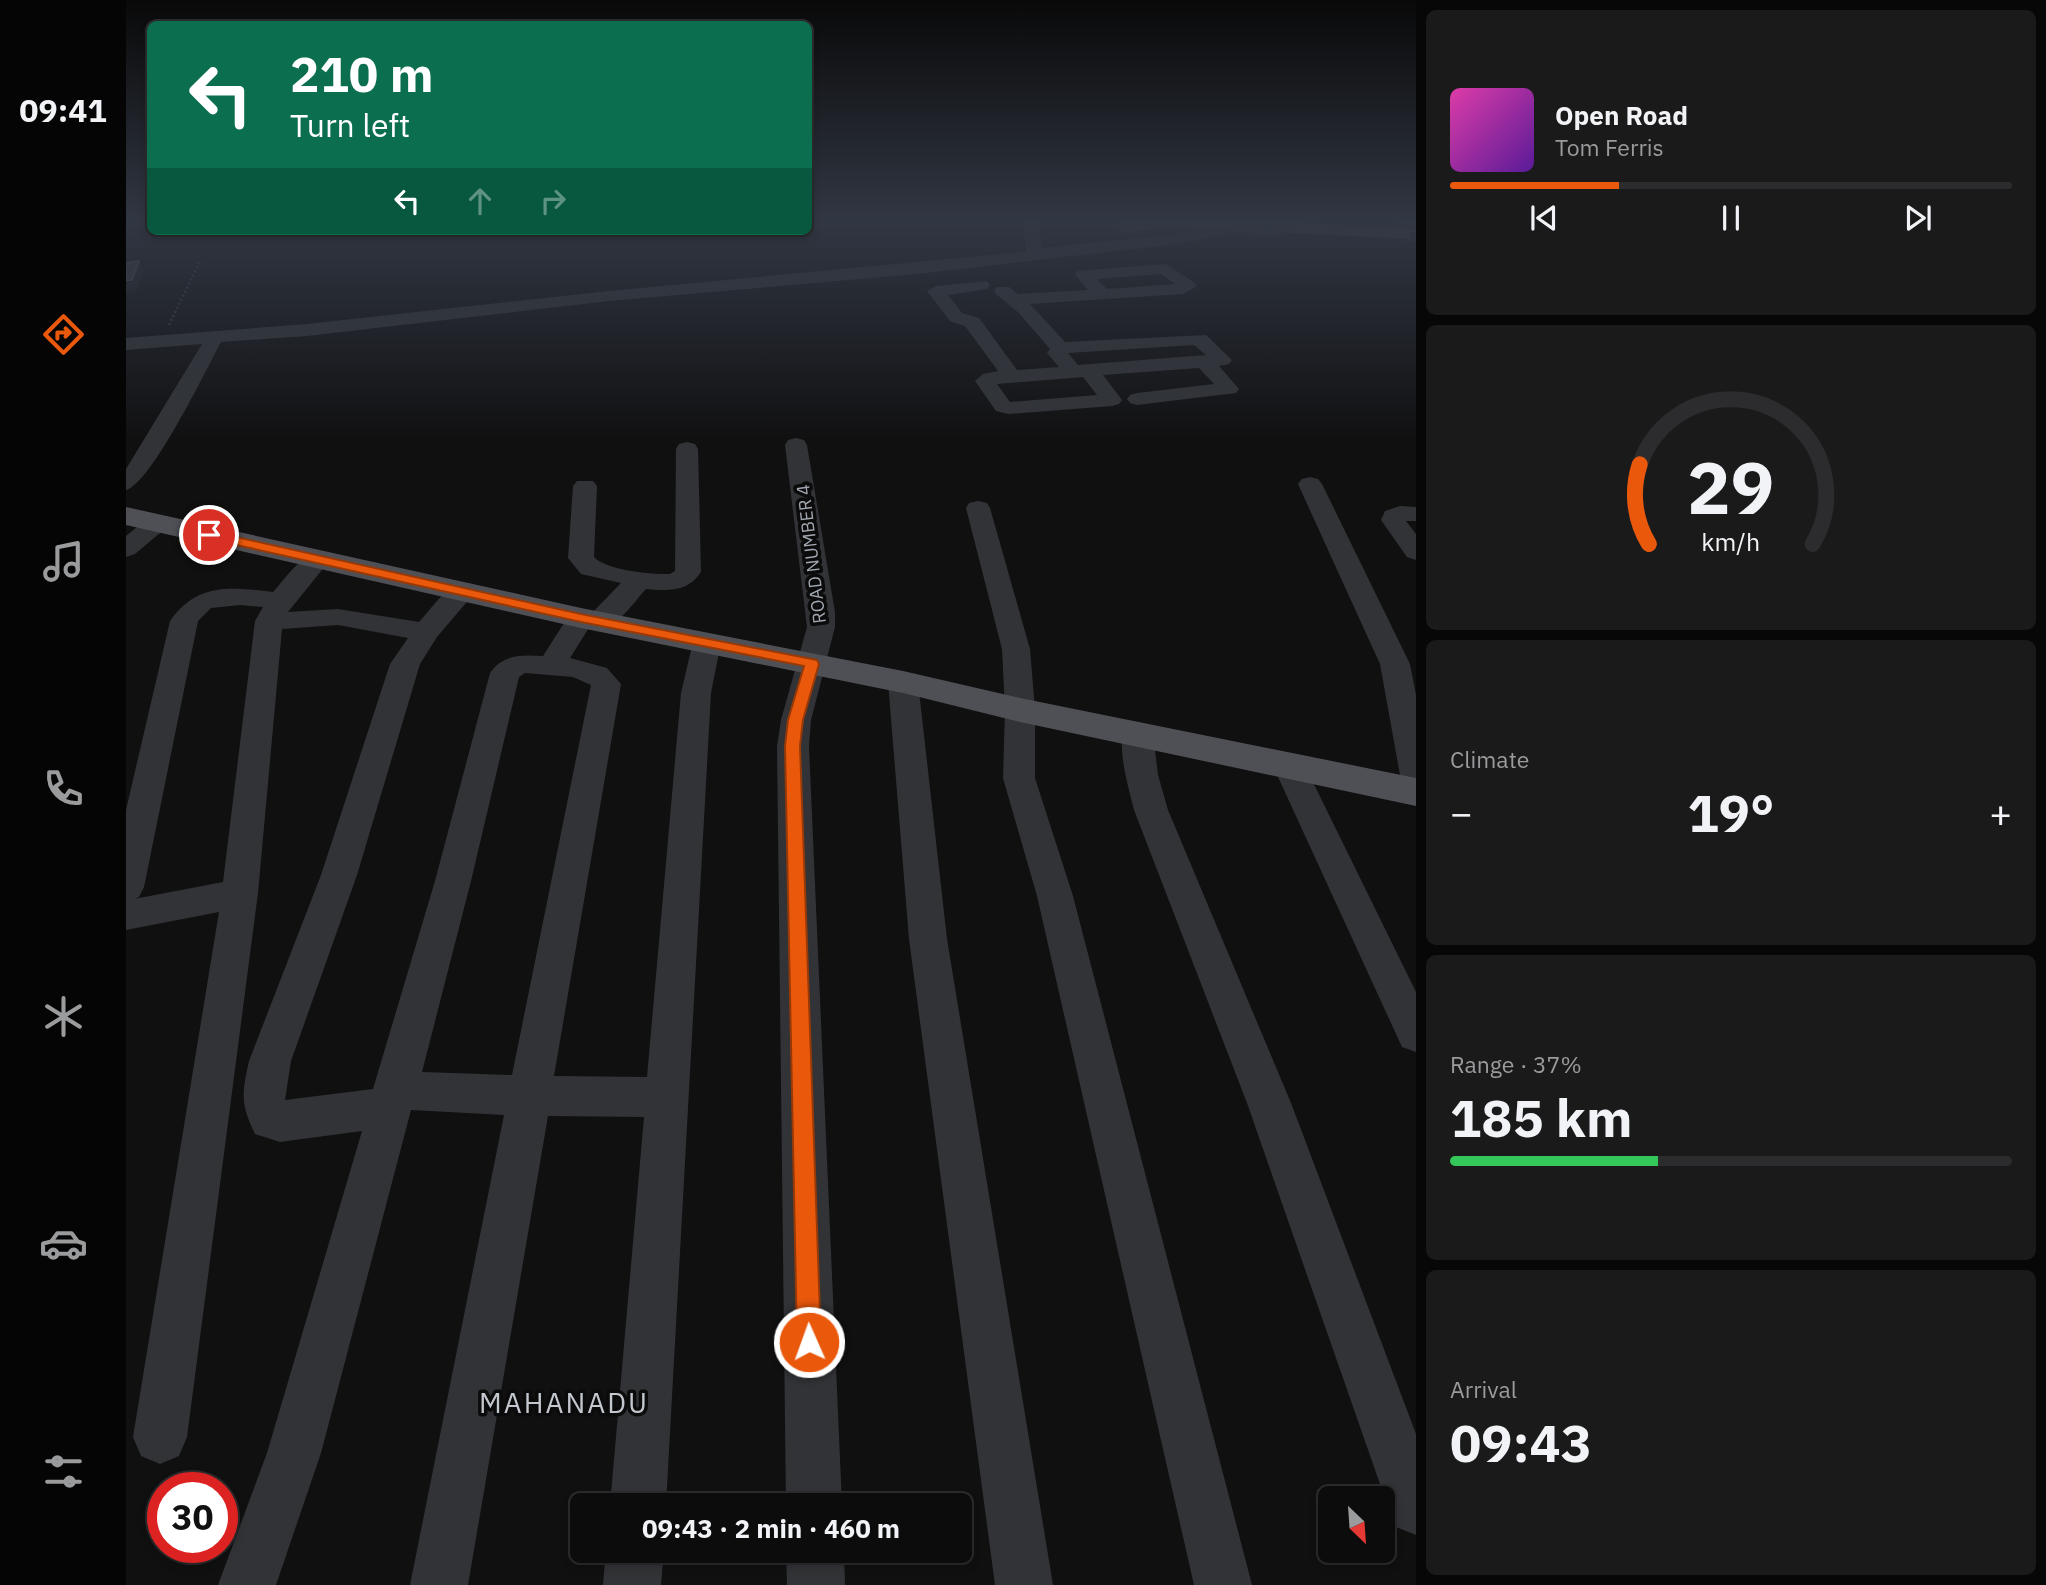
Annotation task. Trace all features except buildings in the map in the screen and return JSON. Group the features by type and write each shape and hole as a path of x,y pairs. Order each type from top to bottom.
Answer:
{"main road":[{"path":"126,516 590,619 903,682 1020,710 1416,792"}],"street":[{"path":"126,344 307,330 632,294"},
{"path":"938,294 956,317 972,322 1012,377"},
{"path":"985,339 1017,337 1054,342 1122,344 1199,339 1222,360 1205,363 1145,367 1082,372 1012,377 990,378 985,381 1003,407 1112,400 1082,372 1057,353 1054,342 1019,305 1004,294"},
{"path":"956,317 1102,294"},
{"path":"1173,294 1187,306"},
{"path":"1078,296 1096,315"},
{"path":"126,483 139,469 215,337"},
{"path":"1122,344 1145,367"},
{"path":"1137,399 1229,389 1205,363"},
{"name":"ROAD NUMBER 4","path":"796,445 821,612 821,627 796,720 793,746 814,1493"},
{"path":"585,486 581,558 583,564 639,580 678,581 685,578 688,572 688,449"},
{"path":"1310,484 1405,665 1416,775"},
{"path":"978,508 1016,649 1020,710 1019,778 1058,908 1223,1585"},
{"path":"1416,514 1400,513 1394,516 1393,520 1416,552"},
{"path":"126,549 157,523"},
{"path":"160,1437 240,892 275,611 317,560"},
{"path":"551,665 590,619 639,580"},
{"path":"464,590 426,632 405,664 339,875 270,1060 262,1093 265,1109 270,1119 280,1121 392,1098 668,1097"},
{"path":"126,887 181,634 189,612 198,604 215,598 275,611 338,617 426,632"},
{"path":"639,1493 696,693 707,642"},
{"path":"247,1585 272,1526 482,776 505,673 519,664 551,665 594,674 604,679 606,684 439,1585"},
{"path":"903,682 928,939 1024,1585"},
{"path":"1137,733 1142,775 1151,810 1269,1103 1416,1507"},
{"path":"1289,766 1416,1034"},
{"path":"126,915 240,892"},
{"path":"632,1585 634,1563"},
{"path":"815,1563 816,1585"}],"path":[{"path":"151,342 169,326 184,294"}],"district":[{"name":"MAHANADU","path":"564,1402"}],"route":[{"path":"209,535 581,618 812,664 796,720 793,746 809,1342"}]}
